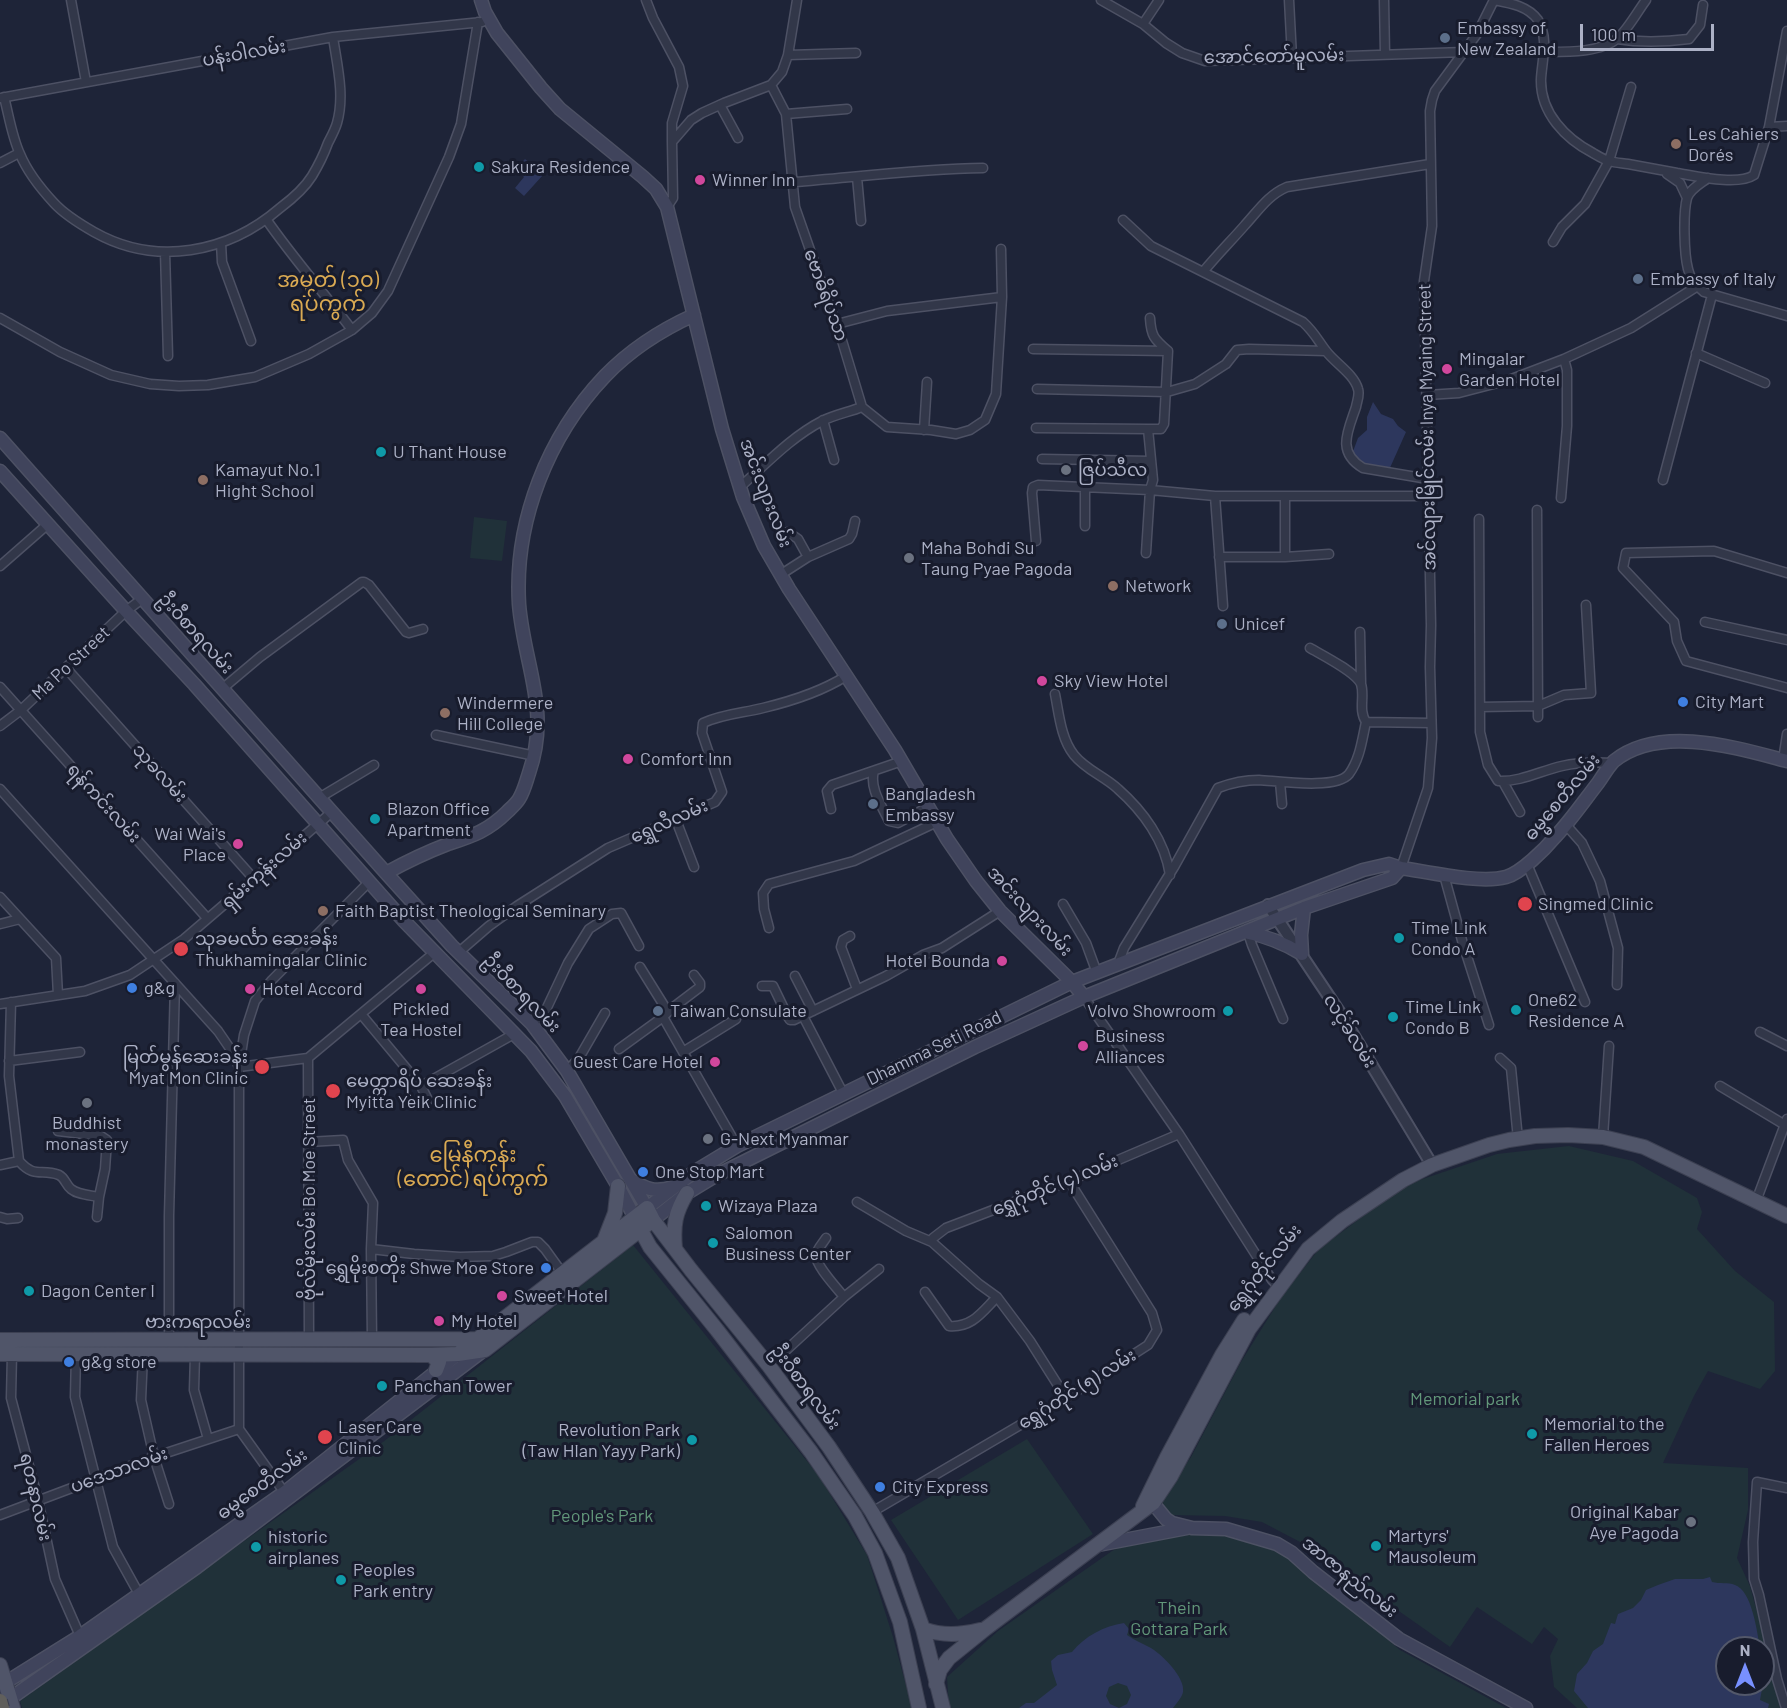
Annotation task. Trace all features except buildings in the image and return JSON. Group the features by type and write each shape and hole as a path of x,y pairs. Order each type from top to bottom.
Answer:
{"main road":[{"name":"အင်းလျားလမ်း","path":"481,0 484,21 497,33 560,109 643,177 656,189 667,207 722,429 740,487 764,546 780,575 902,761 937,822 976,881 1000,911 1072,982 1084,997"},
{"path":"367,880 383,869 469,838 489,828 519,800 535,756 538,716 519,603 520,557 525,525 535,494 553,449 568,423 604,377 646,341 671,325 694,315"},
{"name":"ဦးဝီစာရလမ်း","path":"0,438 4,451 73,520 407,896 456,949 532,1024 567,1071 624,1182 638,1224 650,1247 811,1452 849,1507 875,1553 900,1622 919,1708"},
{"name":"ဦးဝီစာရလမ်း","path":"0,471 194,684 392,908 531,1051 624,1182 730,1320 769,1365 829,1447 872,1512 898,1558 923,1629 943,1708"},
{"path":"57,535 73,520"},
{"path":"194,684 207,673"},
{"path":"253,752 267,740"},
{"name":"ဓမ္မစေတီလမ်း","path":"1268,905 1363,870 1389,864 1401,868 1484,880 1507,877 1545,849 1613,763 1626,753 1643,747 1669,742 1700,742 1785,760"},
{"path":"1246,932 1304,908 1392,878 1401,868"},
{"path":"392,908 407,896"},
{"name":"Dhamma Seti Road","path":"682,1190 694,1172 737,1146 843,1093 1072,982 1268,905"},
{"path":"1302,954 1300,935 1304,908"},
{"path":"1246,932 1286,944 1302,954"},
{"name":"Dhamma Seti Road","path":"650,1214 682,1190 975,1047 1084,997 1246,932"},
{"path":"437,956 456,949"},
{"path":"843,1093 850,1109"},
{"name":"ရွှေဂုံတိုင်လမ်း","path":"1150,1500 1222,1355 1244,1320 1276,1283 1302,1244 1326,1224 1394,1176 1430,1162 1462,1145 1545,1128 1634,1137 1658,1146 1787,1216"},
{"path":"602,1245 609,1232 624,1182 655,1190 682,1190 676,1214 675,1248"},
{"name":"ရွှေဂုံတိုင်လမ်း","path":"1756,1198 1787,1208"},
{"name":"ဓမ္မစေတီလမ်း","path":"482,1344 563,1274 650,1214"},
{"name":"ဓမ္မစေတီလမ်း","path":"5,1703 197,1568 482,1344 620,1246 638,1224"},
{"path":"620,1246 634,1243 650,1247"},
{"path":"397,1339 402,1349 398,1356"},
{"name":"ဗားကရာလမ်း","path":"0,1340 397,1339 482,1344"},
{"path":"76,1341 76,1355"},
{"name":"ဗားကရာလမ်း","path":"6,1354 398,1356 458,1354 482,1344"},
{"name":"ဓမ္မစေတီလမ်း","path":"3,1685 80,1636 287,1496 458,1354"},
{"path":"431,1355 439,1362 436,1370"},
{"path":"909,1665 917,1671 932,1669 949,1658 1140,1514 1150,1500"},
{"name":"အာဇာနည်လမ်း","path":"1150,1500 1172,1523 1192,1528 1226,1529 1277,1544 1292,1553 1399,1639 1526,1708"},
{"path":"1097,1546 1192,1528"},
{"path":"900,1622 918,1615"},
{"path":"923,1629 946,1635 961,1635 985,1629"},
{"path":"936,1684 940,1670 949,1658"},
{"path":"0,1665 5,1703"}],"street":[{"path":"71,0 86,82"},
{"path":"646,0 679,67 683,86 672,123 674,198 667,207"},
{"path":"672,142 692,120 702,113 771,85 782,72 788,55 796,0"},
{"name":"အောင်တော်မူလမ်း","path":"1101,0 1143,24 1182,53 1205,61 1464,52"},
{"path":"1143,24 1159,0"},
{"path":"1289,0 1292,57"},
{"path":"1384,0 1385,54"},
{"path":"1494,0 1508,2 1531,12 1539,21 1544,52 1541,82 1546,106 1558,126 1572,141 1609,161 1707,178 1744,180 1754,175 1769,127 1787,31"},
{"name":"အင်လျားမြိုင်လမ်း Inya Myaing Street","path":"1401,868 1428,788 1431,761 1424,280 1432,226 1430,111 1435,91 1477,34 1494,0"},
{"path":"1544,52 1600,48 1617,39 1646,0"},
{"path":"1617,39 1637,42 1689,39 1700,25 1703,5"},
{"path":"0,318 60,352 111,375 150,384 179,386 208,385 255,377 309,354 352,330 372,313 388,291 449,157 461,124 484,21"},
{"name":"ပန်းဝါလမ်း","path":"2,98 333,37 484,21"},
{"path":"2,98 20,153 28,169 55,204 80,224 109,240 140,249 165,252 196,250 220,243 253,228 298,194 312,176 338,122 341,91 333,37"},
{"path":"788,55 856,53"},
{"name":"ဗောဓိရိပ်သာ","path":"771,85 786,114 795,207 837,324 862,407"},
{"path":"1553,242 1562,227 1585,204 1609,161 1632,87"},
{"path":"720,105 738,138"},
{"path":"786,114 847,109"},
{"path":"1769,127 1787,126"},
{"path":"0,163 20,153"},
{"path":"1203,272 1258,208 1277,191 1430,164"},
{"path":"794,182 941,169 983,168"},
{"path":"1662,171 1680,183 1687,198 1688,270 1704,291 1787,316"},
{"path":"857,177 861,221"},
{"path":"1687,198 1692,190 1707,178"},
{"path":"266,219 352,330"},
{"path":"1123,220 1151,246 1303,322 1314,331 1326,351 1355,382 1359,391 1359,398 1347,435 1349,457 1363,468 1428,479"},
{"path":"220,243 222,262 251,341"},
{"path":"740,487 791,442 823,420 862,407 887,427 956,434 970,430 985,420 996,394 1002,297 1001,249"},
{"path":"165,252 168,356"},
{"path":"1426,395 1459,393 1509,380 1564,359 1704,291"},
{"path":"1663,480 1696,353 1704,291"},
{"path":"837,324 887,311 1002,297"},
{"path":"1036,428 1163,428 1167,392 1167,351 1154,338 1150,318"},
{"path":"1033,349 1167,351"},
{"path":"1037,389 1167,392 1195,384 1226,364 1237,350 1326,351"},
{"path":"1696,353 1765,382"},
{"path":"1561,498 1567,426 1567,370 1564,359"},
{"path":"924,430 927,382"},
{"path":"823,420 834,460"},
{"path":"1146,553 1150,490 1153,480 1148,429"},
{"path":"1042,459 1151,460"},
{"path":"1036,540 1033,487 1038,485 1215,495 1428,495"},
{"path":"1085,486 1085,526"},
{"path":"1215,495 1223,606"},
{"path":"1286,496 1286,557"},
{"path":"1537,510 1538,717"},
{"path":"1479,519 1480,732 1488,765 1498,782 1512,782 1562,766 1583,762 1613,763"},
{"path":"780,575 808,557 849,539 855,521"},
{"path":"0,566 48,524"},
{"path":"788,532 802,544 808,557"},
{"path":"1787,573 1714,551 1626,553 1623,568 1674,622 1677,641 1686,661 1787,688"},
{"path":"1219,558 1329,554"},
{"path":"222,689 260,657 362,582 369,585 406,632 423,629"},
{"name":"Ma Po Street","path":"0,726 21,710 142,599"},
{"path":"1480,707 1538,706 1564,695 1591,693 1586,604"},
{"path":"1704,622 1787,640"},
{"path":"1118,964 1124,948 1170,874 1218,788 1235,782 1258,780 1321,783 1338,781 1347,776 1358,757 1366,722 1362,716 1360,632"},
{"path":"1310,648 1356,676 1361,685"},
{"name":"သုခလမ်း","path":"66,668 254,879"},
{"name":"ရွှေလီလမ်း","path":"456,949 517,906 608,848 714,802 722,792 702,733 703,723 819,691 846,676"},
{"name":"ရန်ကင်းလမ်း","path":"0,687 207,918"},
{"path":"1055,694 1065,737 1073,754 1083,765 1118,788 1146,818 1168,862 1170,874"},
{"path":"1366,722 1431,723"},
{"path":"1785,760 1787,734"},
{"path":"436,735 535,756"},
{"path":"831,809 827,791 832,785 902,761"},
{"path":"320,798 374,765"},
{"path":"874,771 873,787 889,821 898,823 928,807"},
{"path":"1280,782 1282,804"},
{"path":"1503,782 1520,812"},
{"path":"0,789 218,1031 239,1067"},
{"name":"ရှမ်းကုန်းလမ်း","path":"0,1004 85,991 130,975 184,939 332,812"},
{"path":"676,820 694,867"},
{"path":"770,928 764,909 763,893 770,884 855,861 937,822"},
{"path":"1566,825 1582,843 1600,881 1618,948 1617,985"},
{"path":"1527,864 1585,1002"},
{"path":"1444,874 1489,1025"},
{"path":"287,1496 239,1429 239,1067 244,1035 255,1001 367,880"},
{"path":"0,897 56,958 58,995"},
{"path":"1063,904 1086,943 1097,973"},
{"name":"လင့်ခ်လမ်း","path":"1268,905 1302,954 1430,1162"},
{"path":"762,986 773,986 790,1020 803,1016 886,976 922,955 942,948 1000,911"},
{"path":"532,1024 543,1016 568,963 589,929 612,914 621,913 639,946"},
{"path":"0,924 20,919"},
{"path":"1246,932 1283,1018"},
{"path":"850,936 843,940 841,947 857,989"},
{"path":"239,1067 308,1058 437,956"},
{"path":"640,967 683,1052 737,1146"},
{"path":"619,1049 700,987 694,975"},
{"path":"795,976 813,1011"},
{"path":"169,1340 169,1216 175,983"},
{"path":"1084,997 1179,1134 1276,1283"},
{"path":"11,1002 9,1076 19,1161 28,1170 36,1173 52,1173 62,1176 69,1188 77,1193 99,1197"},
{"path":"567,1071 579,1059 605,1013"},
{"path":"361,1014 421,1086 428,1100"},
{"path":"803,1016 843,1093"},
{"path":"683,1052 736,1019"},
{"path":"1760,1032 1787,1046"},
{"path":"421,1086 514,1034"},
{"path":"1603,1134 1610,1046"},
{"path":"9,1061 80,1052"},
{"name":"ဗိုလ်မိုးလမ်း Bo Moe Street","path":"308,1058 309,1340"},
{"path":"1500,1058 1510,1068 1517,1135"},
{"path":"1720,1086 1785,1128 1756,1198"},
{"path":"58,1131 101,1136 107,1140 97,1217"},
{"name":"ရွှေဂုံတိုင် (၄) လမ်း","path":"933,1240 946,1228 1069,1181 1179,1134"},
{"path":"308,1142 343,1140 348,1160 373,1203 372,1339"},
{"path":"0,1165 19,1161"},
{"name":"ရွှေဂုံတိုင် (၅) လမ်း","path":"872,1512 1066,1398 1148,1345 1157,1329 1152,1312 1069,1181"},
{"path":"857,1202 906,1231 933,1240 997,1298 1030,1341 1066,1398"},
{"path":"0,1217 18,1218"},
{"path":"826,1238 816,1253 816,1259 844,1297"},
{"path":"371,1249 460,1257 493,1256 538,1242 563,1274"},
{"path":"769,1365 844,1297 879,1269"},
{"path":"925,1292 949,1326 961,1327 978,1317 997,1298"},
{"name":"ရတနာလမ်း","path":"6,1354 11,1398 38,1500 55,1579 80,1636"},
{"path":"76,1355 75,1397 95,1479 113,1547 139,1594"},
{"path":"143,1355 141,1400 154,1457 169,1504"},
{"path":"195,1355 194,1390 208,1439"},
{"name":"ပဒေသာလမ်း","path":"0,1515 154,1457 239,1429"},
{"path":"1786,1708 1754,1579 1753,1542 1757,1482 1787,1488"}],"green space":[{"path":"474,517 507,521 502,561 470,558"},
{"name":"Memorial park","path":"1569,1146 1633,1161 1697,1198 1702,1212 1697,1229 1735,1271 1774,1302 1775,1371 1760,1389 1708,1371 1663,1463 1748,1468 1748,1510 1737,1558 1750,1586 1764,1636 1715,1636 1715,1696 1775,1696 1775,1678 1783,1708 1577,1708 1554,1687 1550,1656 1558,1639 1544,1627 1532,1644 1477,1607 1450,1647 1302,1543 1262,1522 1225,1516 1171,1515 1161,1501 1191,1457 1241,1362 1282,1296 1319,1249 1405,1185 1497,1154"},
{"name":"People's Park","path":"633,1245 819,1476 867,1555 893,1637 912,1708 22,1708 20,1701 383,1442"},
{"path":"1027,1439 1093,1534 958,1620 891,1520"},
{"name":"Thein Gottara Park","path":"1162,1527 1199,1530 1264,1543 1300,1564 1400,1650 1506,1708 949,1708 947,1677 998,1631 1112,1551"}],"water":[{"path":"525,159 543,175 524,196 515,188 524,177 516,169"},
{"path":"1373,402 1381,414 1393,419 1406,432 1389,470 1367,465 1352,454 1358,438 1367,430 1367,417"},
{"path":"1710,1577 1712,1582 1735,1585 1741,1589 1750,1603 1758,1636 1715,1636 1715,1696 1761,1696 1760,1700 1769,1704 1768,1708 1588,1708 1574,1691 1577,1674 1587,1663 1593,1651 1603,1644 1611,1623 1615,1624 1618,1614 1633,1608 1641,1600 1646,1590 1658,1585 1675,1579"},
{"path":"1124,1623 1129,1629 1127,1635 1154,1650 1177,1673 1183,1686 1183,1692 1173,1708 1119,1708 1019,1708 1026,1703 1034,1703 1057,1685 1051,1661 1058,1655 1072,1652 1089,1637","holes":["1118,1683 1127,1686 1131,1695 1127,1704 1119,1708 1110,1704 1106,1696 1109,1687"]}],"place":[{"name":"Embassy of New Zealand","path":"1445,38"},
{"name":"Les Cahiers Dorés","path":"1676,144"},
{"name":"Sakura Residence","path":"479,167"},
{"name":"Winner Inn","path":"700,180"},
{"name":"Embassy of Italy","path":"1638,279"},
{"name":"Mingalar Garden Hotel","path":"1447,369"},
{"name":"U Thant House","path":"381,452"},
{"name":"ဇြပ်သီလ","path":"1066,470"},
{"name":"Kamayut No.1 Hight School","path":"203,480"},
{"name":"Maha Bohdi Su Taung Pyae Pagoda","path":"909,558"},
{"name":"Network","path":"1113,586"},
{"name":"Unicef","path":"1222,624"},
{"name":"Sky View Hotel","path":"1042,681"},
{"name":"City Mart","path":"1683,702"},
{"name":"Windermere Hill College","path":"445,713"},
{"name":"Comfort Inn","path":"628,759"},
{"name":"Bangladesh Embassy","path":"873,804"},
{"name":"Blazon Office Apartment","path":"375,819"},
{"name":"Wai Wai's Place","path":"238,844"},
{"name":"Singmed Clinic","path":"1525,904"},
{"name":"Faith Baptist Theological Seminary","path":"323,911"},
{"name":"Time Link Condo A","path":"1399,938"},
{"name":"သုခမင်္လာ ဆေးခန်း Thukhamingalar Clinic","path":"181,949"},
{"name":"Hotel Bounda","path":"1002,961"},
{"name":"g&g","path":"132,988"},
{"name":"Hotel Accord","path":"250,989"},
{"name":"Pickled Tea Hostel","path":"421,989"},
{"name":"One62 Residence A","path":"1516,1010"},
{"name":"Taiwan Consulate","path":"658,1011"},
{"name":"Volvo Showroom","path":"1228,1011"},
{"name":"Time Link Condo B","path":"1393,1017"},
{"name":"Business Alliances","path":"1083,1046"},
{"name":"Guest Care Hotel","path":"715,1062"},
{"name":"မြတ်မွန်ဆေးခန်း Myat Mon Clinic","path":"262,1067"},
{"name":"မေတ္တာရိပ် ဆေးခန်း Myitta Yeik Clinic","path":"333,1091"},
{"name":"Buddhist monastery","path":"87,1103"},
{"name":"G-Next Myanmar","path":"708,1139"},
{"name":"One Stop Mart","path":"643,1172"},
{"name":"Wizaya Plaza","path":"706,1206"},
{"name":"Salomon Business Center","path":"713,1243"},
{"name":"ရွှေမိုးစတိုး Shwe Moe Store","path":"546,1268"},
{"name":"Dagon Center I","path":"29,1291"},
{"name":"Sweet Hotel","path":"502,1296"},
{"name":"My Hotel","path":"439,1321"},
{"name":"g&g store","path":"69,1362"},
{"name":"Panchan Tower","path":"382,1386"},
{"name":"Memorial to the Fallen Heroes","path":"1532,1434"},
{"name":"Laser Care Clinic","path":"325,1437"},
{"name":"Revolution Park (Taw Hlan Yayy Park)","path":"692,1440"},
{"name":"City Express","path":"880,1487"},
{"name":"Original Kabar Aye Pagoda","path":"1691,1522"},
{"name":"Martyrs' Mausoleum","path":"1376,1546"},
{"name":"historic airplanes","path":"256,1547"},
{"name":"Peoples Park entry","path":"341,1580"}],"district":[{"name":"အမှတ် (၁၀) ရပ်ကွက်","path":"328,292"},
{"name":"မြေနီကုန်း (တောင်) ရပ်ကွက်","path":"473,1167"}]}
